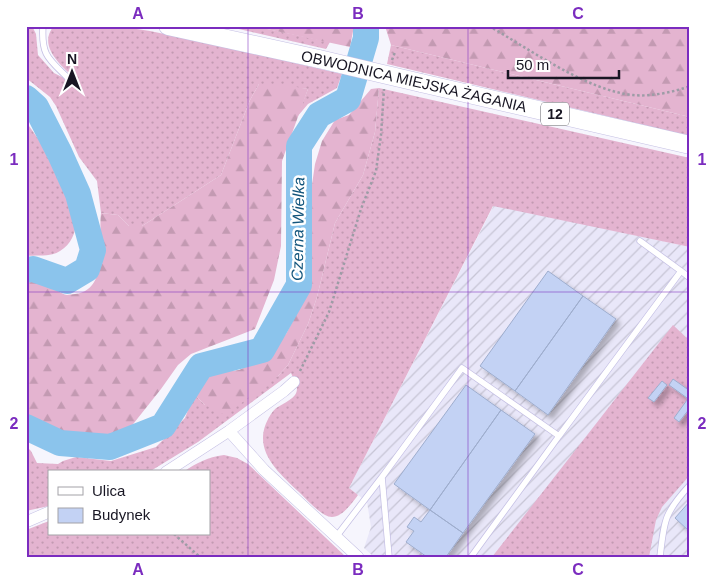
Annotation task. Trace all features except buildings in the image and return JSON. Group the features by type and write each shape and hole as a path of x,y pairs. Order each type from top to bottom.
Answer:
{"main road":[{"name":"OBWODNICA MIEJSKA ŻAGANIA","path":"168,26 690,144"}],"street":[{"path":"169,470 229,431 294,382"},
{"path":"229,431 264,470 358,557"},
{"path":"26,522 48,512"}],"lane":[{"path":"43,26 43,44 47,57 68,78"},
{"path":"640,241 690,278"},
{"path":"471,557 681,271"},
{"path":"336,537 462,368 559,436"},
{"path":"382,477 389,557"},
{"path":"660,557 667,514 676,500 690,485"}],"path":[{"path":"489,26 580,78 618,92 635,95 663,92 690,86"},
{"path":"391,62 395,52"},
{"path":"294,382 329,312 361,209 376,171 381,135 384,84"},
{"path":"176,536 200,557"}],"shaded area":[{"path":"494,205 690,247 690,557 374,557 364,548 371,527 367,502 349,488"}],"green space":[{"path":"26,26 32,26 36,34 38,55 54,73 62,77 75,78 63,67 49,48 49,33 54,26 117,26 150,31 342,74 337,88 308,104 297,117 308,89 259,84 250,100 221,175 142,226 129,226 118,215 101,213 97,181 79,157 56,106 50,97 26,78"},
{"path":"226,26 253,26 330,42 326,49"},
{"path":"253,26 354,26 350,47"},
{"path":"385,26 690,26 690,117 391,45"},
{"path":"391,45 690,117 690,136 387,64"},
{"path":"259,84 278,84 308,89 282,161 281,246 274,280 255,329 191,354 178,365 130,428 121,433 103,436 78,435 44,428 26,416 26,280 49,286 67,295 86,290 93,283 98,273 101,249 101,213 118,215 129,226 142,226 221,175 250,100"},
{"path":"379,88 690,158 690,247 493,206 349,488 358,495 340,515 335,517 325,515 318,510 282,476 268,458 264,448 265,426 271,414 276,408 292,398 297,390 291,373 198,442 152,470 48,470 48,506 26,511 26,446 37,463 58,464 76,457 111,461 156,447 185,418 194,394 205,405 278,376 288,365 308,324 317,297 335,223 363,175 375,132"},
{"path":"379,88 375,132 363,175 335,223 317,297 308,324 288,365 278,376 225,415 205,405 194,394 199,382 214,373 239,370 268,356 286,334 303,302 309,266 309,205 315,164 322,141 335,120 349,115 371,89"},
{"path":"26,122 48,154 63,181 74,207 76,218 75,232 68,245 56,253 48,255 26,256"},
{"path":"673,325 690,341 690,475 662,507 656,520 649,557 492,557"},
{"path":"224,455 237,458 248,464 346,557 26,557 26,530 48,521 48,536 210,536 210,470 186,470 212,457"}],"waterway":[{"name":"Czerna Wielka","path":"26,427 60,443 110,447 163,426 201,366 262,350 299,285 299,146 319,115 348,99 366,38 366,26"},
{"name":"Czerna Wielka","path":"26,98 36,107 78,194 93,250 87,269 67,281 33,269 26,270"}]}
